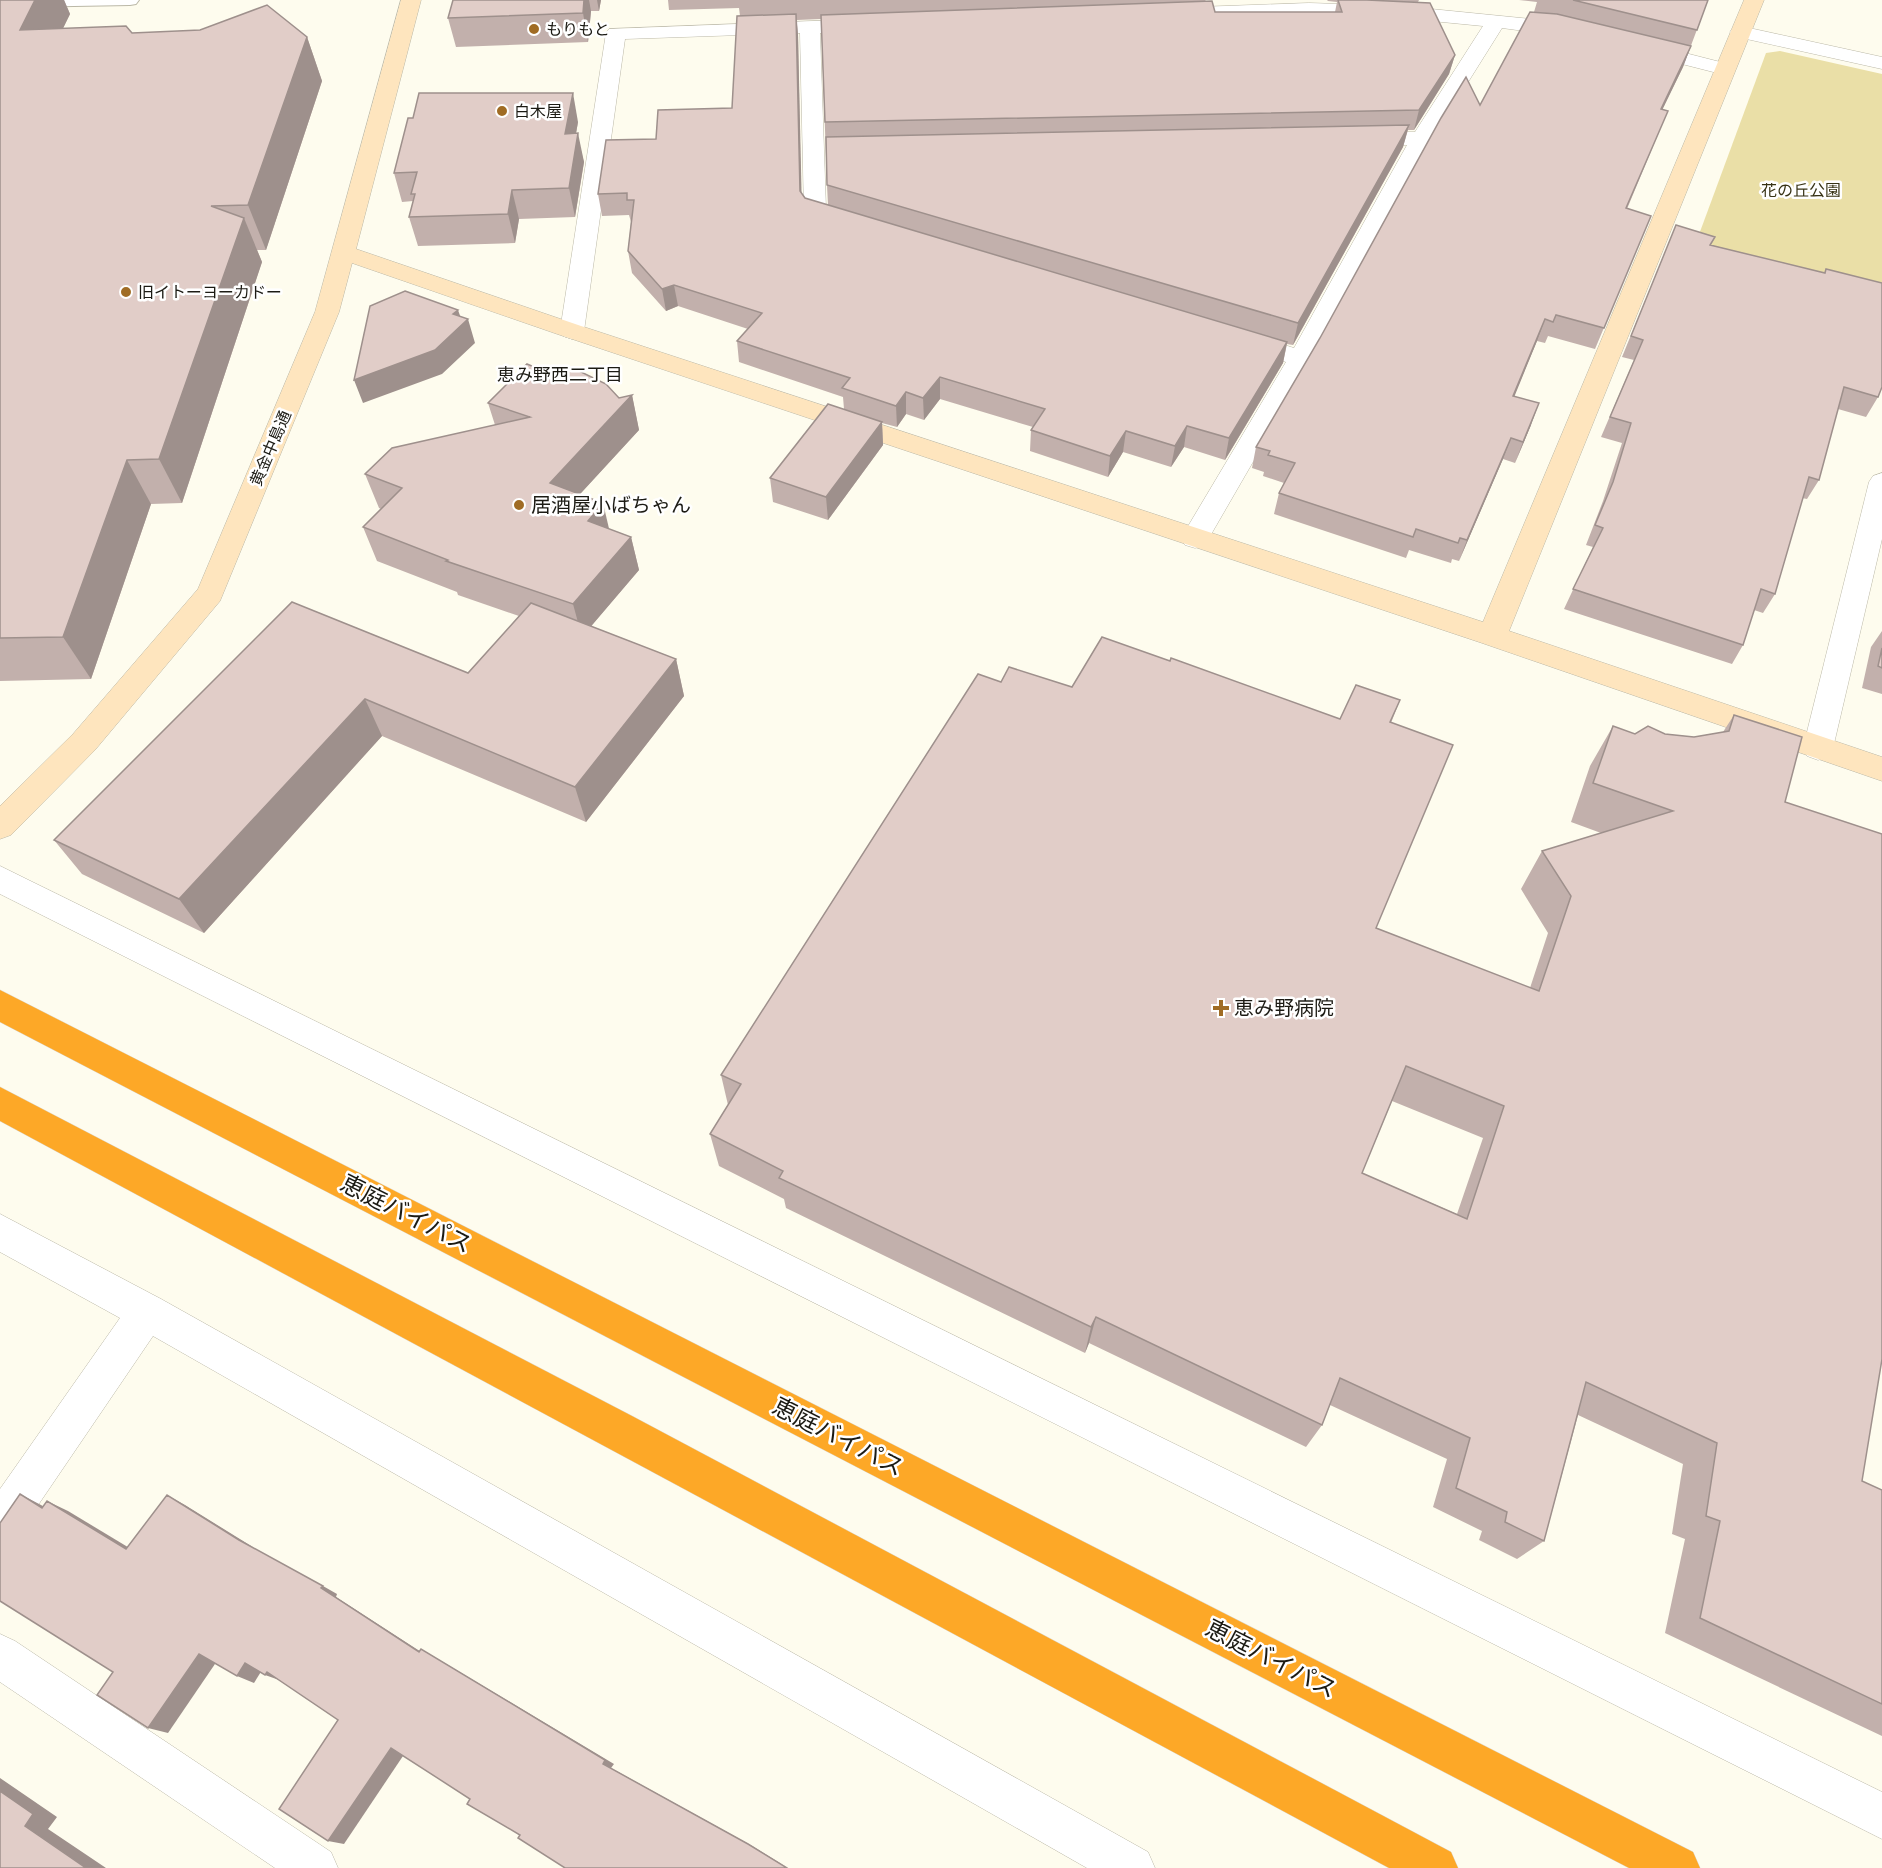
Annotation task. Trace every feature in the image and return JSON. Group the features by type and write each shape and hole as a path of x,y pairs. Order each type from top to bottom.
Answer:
{"highway":[{"name":"恵庭バイパス","path":"0,1005 1677,1868"},
{"path":"0,1103 618,1430 1436,1868"}],"street":[{"name":"黄金中島通","path":"0,826 84,742 210,594 327,312 411,0"},
{"path":"1492,636 1754,0"},
{"path":"1178,14 1307,5 1551,27 1592,36"},
{"path":"1195,538 1301,358 1422,138 1496,22"},
{"path":"572,331 616,33 881,25"},
{"path":"810,27 815,213 872,230"},
{"path":"1740,32 1882,63"},
{"path":"1624,44 1725,69"},
{"path":"1338,140 1422,138"},
{"path":"814,151 838,150"},
{"path":"342,252 572,331 1492,636 1882,769"},
{"path":"1222,334 1301,358"},
{"path":"1818,748 1876,531 1882,482"},
{"path":"0,879 1882,1816"},
{"path":"0,1232 147,1312 1132,1868"},
{"path":"0,1524 147,1312"},
{"path":"0,1656 315,1868"}],"lane":[{"path":"14,0 18,2 130,0"}],"green space":[{"name":"花の丘公園","path":"1780,51 1882,74 1882,295 1694,248 1766,53"}],"building":[{"name":"旧イトーヨーカドー","path":"0,0 35,0 20,30 126,26 132,33 200,30 267,5 307,37 248,205 211,206 244,218 159,459 127,460 63,637 0,638"},
{"path":"453,0 584,0 583,13 448,18"},
{"path":"1338,0 1430,3 1455,55 1419,110 825,122 821,15 1212,1 1215,12 1342,12"},
{"path":"1573,0 1708,0 1697,30"},
{"path":"1530,12 1557,14 1691,46 1661,109 1668,111 1626,208 1651,216 1604,328 1556,315 1553,322 1545,319 1513,396 1539,403 1523,442 1511,438 1467,540 1460,538 1458,543 1416,529 1413,537 1279,493 1295,463 1268,455 1270,451 1256,447 1320,338 1441,118 1466,77 1480,105"},
{"path":"796,14 800,191 805,198 1287,342 1229,438 1187,426 1175,446 1126,431 1110,456 1031,430 1045,409 940,377 923,398 906,392 896,406 842,388 850,378 737,341 762,313 674,285 662,289 628,251 634,200 627,200 627,193 598,194 606,140 656,139 658,110 732,108 737,16"},
{"path":"419,93 573,93 565,134 578,133 569,188 512,190 508,214 409,217 415,194 411,194 417,172 394,173 408,118 413,118"},
{"path":"1409,125 1298,323 827,185 826,137"},
{"path":"1676,225 1715,237 1710,245 1825,273 1826,269 1882,283 1882,387 1878,397 1844,387 1819,480 1809,477 1775,594 1761,589 1743,645 1573,589 1603,528 1595,525 1613,482 1631,423 1610,417 1643,340 1631,336"},
{"path":"405,291 458,310 453,314 468,319 435,350 354,380 370,306"},
{"path":"527,364 539,369 575,369 606,384 619,398 632,395 550,483 603,503 588,521 631,537 573,604 446,561 448,560 363,527 402,488 365,474 392,448 530,417 488,403"},
{"path":"828,404 882,422 826,497 770,478"},
{"path":"292,602 468,673 531,603 676,659 575,787 365,699 179,899 54,840"},
{"path":"1102,637 1170,661 1171,658 1340,719 1356,685 1400,700 1390,722 1453,745 1376,928 1539,991 1571,896 1542,851 1673,811 1593,783 1613,726 1635,734 1648,726 1665,734 1694,737 1729,731 1734,715 1802,737 1785,802 1882,834 1882,1359 1862,1481 1882,1490 1882,1704 1700,1618 1720,1521 1706,1516 1717,1443 1586,1382 1544,1541 1505,1522 1507,1512 1456,1488 1470,1438 1340,1378 1322,1425 1096,1317 1091,1327 779,1178 783,1171 710,1134 741,1084 721,1075 978,674 1001,682 1009,667 1072,687","holes":["1406,1066 1504,1106 1467,1219 1362,1173"]},
{"path":"1882,648 1882,668 1878,666"},
{"path":"20,1494 42,1508 47,1501 126,1549 167,1495 239,1540 323,1586 321,1588 419,1652 421,1649 605,1760 603,1764 787,1868 565,1868 518,1838 520,1835 467,1804 470,1799 391,1748 328,1841 279,1809 338,1720 267,1672 265,1675 245,1663 237,1676 199,1654 148,1728 97,1695 113,1672 0,1601 0,1523"},
{"path":"0,1791 33,1814 25,1826 86,1868 0,1868"}],"place":[{"name":"もりもと","path":"534,29"},
{"name":"白木屋","path":"502,111"},
{"name":"旧イトーヨーカドー","path":"126,292"},
{"name":"居酒屋小ばちゃん","path":"519,505"},
{"name":"恵み野病院","path":"1221,1008"}],"district":[{"name":"恵み野西二丁目","path":"560,375"}]}
